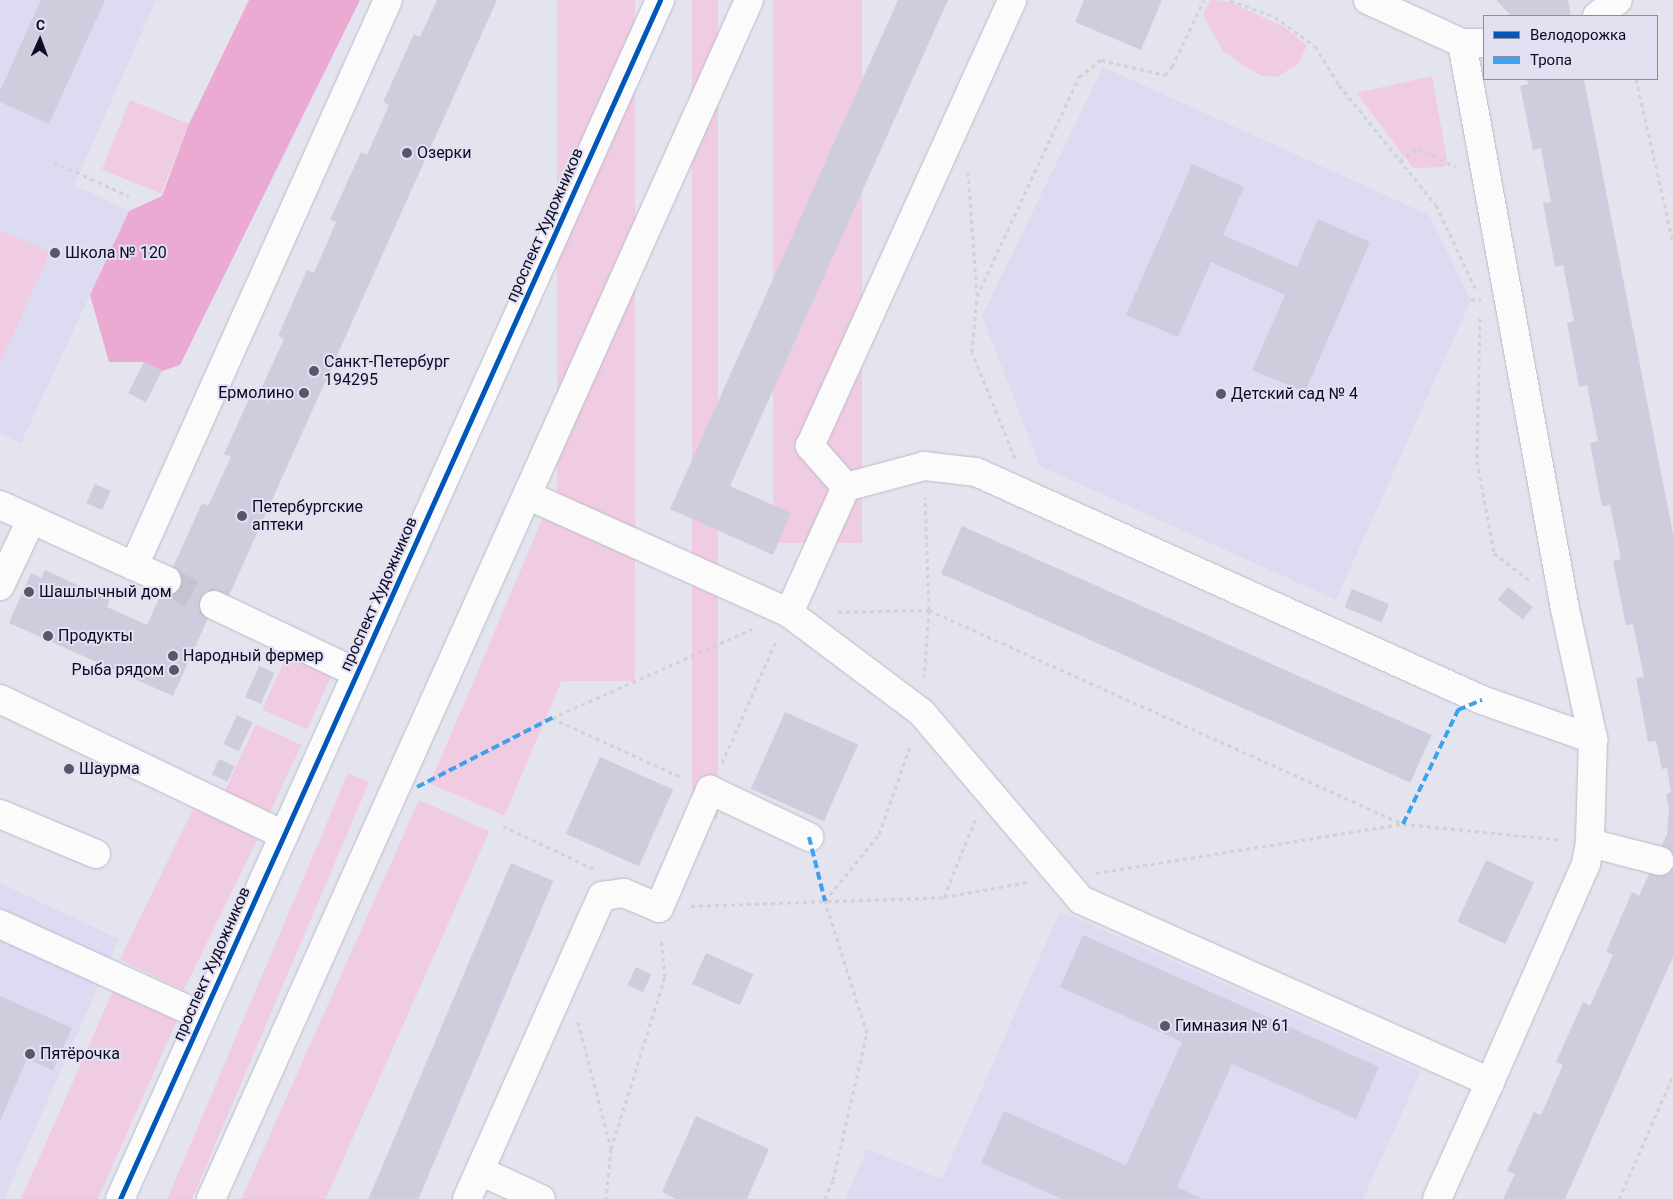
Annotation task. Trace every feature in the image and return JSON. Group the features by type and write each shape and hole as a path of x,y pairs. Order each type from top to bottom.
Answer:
{"street":[{"path":"134,566 388,0"},
{"name":"проспект Художников","path":"120,1199 660,0"},
{"path":"211,1199 749,0"},
{"path":"846,487 810,446 1012,0"},
{"path":"1368,0 1473,43 1487,172 1565,609 1593,738 1590,843 1586,864 1437,1199"},
{"path":"1598,15 1618,0"},
{"path":"846,487 924,466 976,472 1482,700 1593,738"},
{"path":"789,613 846,487"},
{"path":"527,495 789,613 922,713 1081,900 1490,1082"},
{"path":"0,505 167,581"},
{"path":"0,586 31,520"},
{"path":"214,605 357,673"},
{"path":"0,699 284,835"},
{"path":"467,1199 602,896 624,893 658,908 710,790 810,837"},
{"path":"0,814 96,854"},
{"path":"1590,843 1660,861"},
{"path":"0,924 202,1016"},
{"path":"480,1171 541,1199"}],"path":[{"path":"977,296 1078,77 1101,60 1165,75 1172,67 1204,0"},
{"path":"1230,0 1275,17 1315,46 1339,85 1436,205 1481,299 1477,461 1494,552 1565,609"},
{"path":"1636,80 1673,242"},
{"path":"1400,161 1418,148 1469,175 1487,172"},
{"path":"967,161 977,296 972,352 1031,498"},
{"path":"54,162 129,196"},
{"path":"825,901 879,834 922,713 929,610 924,466"},
{"path":"836,612 929,610 1403,824"},
{"path":"789,613 710,790 552,718 789,613"},
{"path":"944,897 987,789"},
{"path":"606,1199 612,1149 665,977 658,908 944,897 1060,875 1106,872 1403,824 1590,843"},
{"path":"503,826 595,869 602,896"},
{"path":"825,901 867,1033 833,1180 825,1199"},
{"path":"566,976 612,1149"},
{"path":"1619,1199 1673,1076"}],"shaded area":[{"name":"Школа № 120","path":"0,0 156,0 74,185 129,211 21,443 0,433"},
{"path":"249,0 360,0 180,365 162,371 144,362 109,362 90,295 129,211 162,196 189,124"},
{"path":"557,0 635,0 635,681 557,681"},
{"path":"692,0 718,0 718,819 692,819"},
{"path":"773,0 862,0 862,543 773,543"},
{"path":"1210,0 1228,1 1284,27 1307,45 1299,63 1277,77 1262,76 1242,65 1223,51 1203,15"},
{"name":"Детский сад № 4","path":"1103,67 1429,215 1471,300 1336,600 1040,466 982,316"},
{"path":"1432,76 1447,159 1445,167 1413,168 1356,93"},
{"path":"130,100 189,124 161,194 102,170"},
{"path":"0,230 50,252 0,364"},
{"path":"544,515 619,547 504,815 430,784"},
{"path":"288,652 333,672 307,729 262,710"},
{"path":"256,724 301,745 269,814 224,793"},
{"path":"348,773 369,782 192,1199 167,1199"},
{"path":"419,800 489,831 326,1199 241,1199"},
{"path":"195,805 259,836 183,991 120,960"},
{"path":"0,883 119,939 4,1199 0,1199"},
{"name":"Гимназия № 61","path":"1060,911 1421,1071 1363,1199 845,1199 867,1149 942,1179"},
{"path":"113,991 177,1020 98,1199 21,1199"}],"building":[{"path":"41,0 105,0 49,124 0,102 0,91"},
{"path":"437,0 497,0 227,600 218,596 173,696 9,623 31,573 41,578 45,570 110,600 107,607 147,625 202,503 208,506 231,457 224,454 254,388 260,391 284,339 278,336 307,270 314,273 336,222 330,220 361,152 367,155 389,105 383,102 414,34 420,37"},
{"path":"898,0 948,0 730,486 791,513 773,555 670,509"},
{"path":"1084,0 1162,0 1141,50 1075,22"},
{"path":"1496,0 1568,0 1571,15 1510,15"},
{"path":"1527,80 1584,80 1673,534 1673,957 1565,1199 1503,1199 1515,1174 1507,1171 1534,1112 1541,1115 1563,1065 1556,1062 1583,1002 1590,1006 1613,955 1606,952 1632,892 1639,896 1667,834 1669,809 1666,794 1671,792 1667,768 1662,769 1656,741 1648,742 1636,678 1644,677 1633,624 1626,625 1613,561 1621,559 1610,505 1602,506 1590,443 1598,441 1587,385 1579,387 1567,323 1574,321 1563,265 1555,267 1543,203 1551,202 1541,148 1533,150 1520,86 1528,84"},
{"path":"1192,164 1244,187 1223,235 1297,267 1318,219 1370,242 1305,392 1252,370 1285,295 1211,262 1178,337 1126,315"},
{"path":"144,362 162,371 146,402 128,393"},
{"path":"95,484 111,491 102,510 86,503"},
{"path":"962,526 1432,735 1410,783 941,574"},
{"path":"1508,587 1533,607 1523,620 1498,599"},
{"path":"1352,589 1389,604 1382,623 1345,608"},
{"path":"259,666 275,673 261,704 245,697"},
{"path":"785,712 858,745 824,821 751,789"},
{"path":"237,715 252,722 239,751 223,744"},
{"path":"600,757 673,790 639,866 566,834"},
{"path":"219,759 234,766 227,782 212,774"},
{"path":"1486,860 1534,882 1505,944 1457,922"},
{"path":"511,863 553,881 418,1199 368,1199"},
{"path":"1083,935 1379,1067 1356,1119 1232,1064 1177,1187 1203,1199 1062,1199 981,1163 1004,1111 1126,1165 1182,1042 1060,987"},
{"path":"706,953 754,974 740,1005 692,984"},
{"path":"636,967 651,974 643,992 628,985"},
{"name":"Пятёрочка","path":"0,996 72,1028 53,1070 27,1059 0,1121"},
{"path":"696,1116 769,1149 747,1199 676,1199 662,1192"}],"tunnel":[{"path":"167,581 214,605"}],"marked path":[{"path":"1403,824 1458,710 1482,700"},
{"path":"417,787 552,718"},
{"path":"809,837 825,901"}],"cycle path":[{"path":"120,1199 660,0"}],"place":[{"name":"Озерки","path":"407,153"},
{"name":"Школа № 120","path":"55,253"},
{"name":"Санкт-Петербург 194295","path":"314,371"},
{"name":"Ермолино","path":"304,393"},
{"name":"Детский сад № 4","path":"1221,394"},
{"name":"Петербургские аптеки","path":"242,516"},
{"name":"Шашлычный дом","path":"29,592"},
{"name":"Продукты","path":"48,636"},
{"name":"Народный фермер","path":"173,656"},
{"name":"Рыба рядом","path":"174,670"},
{"name":"Шаурма","path":"69,769"},
{"name":"Гимназия № 61","path":"1165,1026"},
{"name":"Пятёрочка","path":"30,1054"}]}
